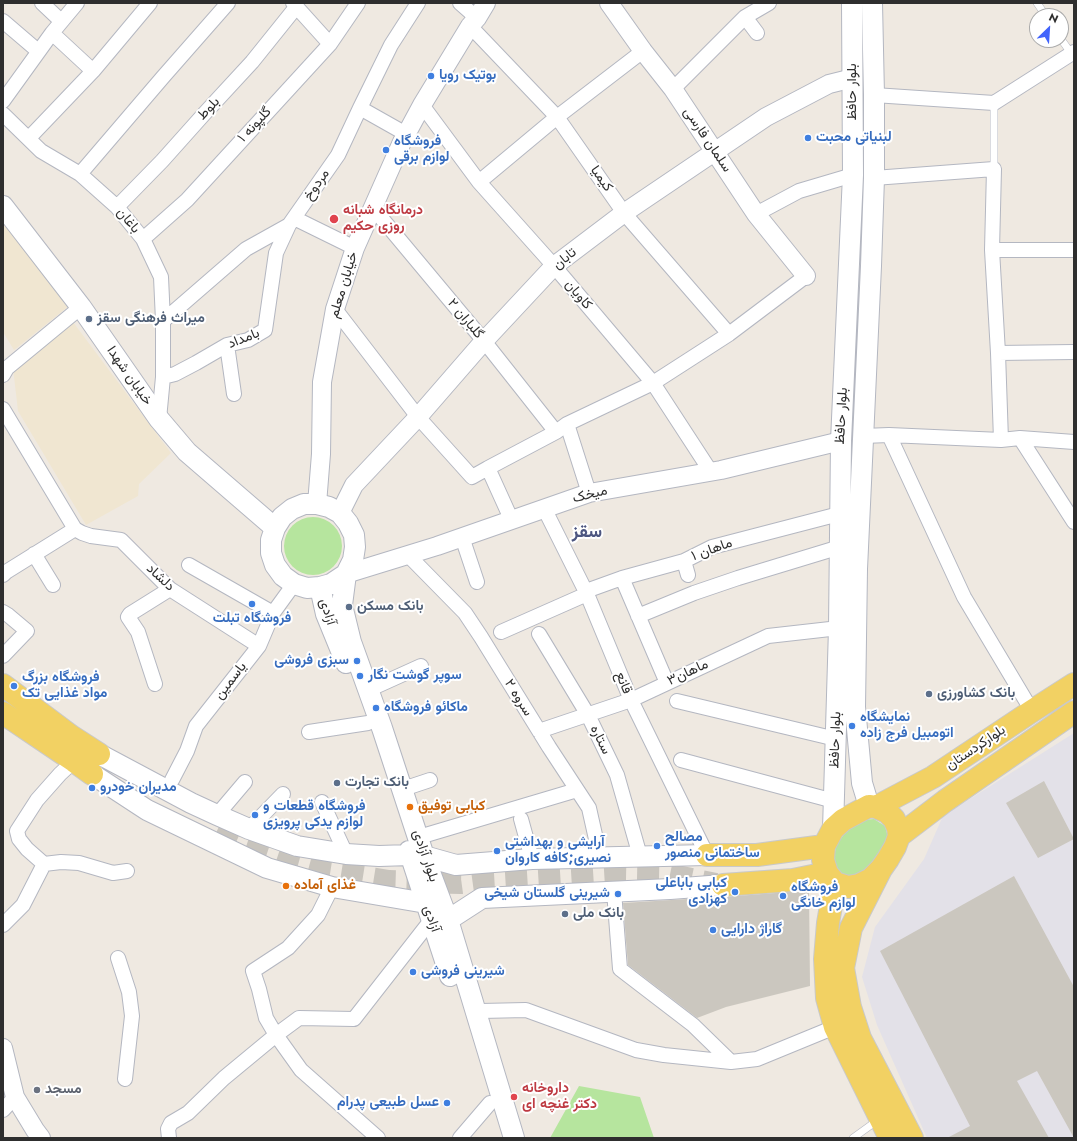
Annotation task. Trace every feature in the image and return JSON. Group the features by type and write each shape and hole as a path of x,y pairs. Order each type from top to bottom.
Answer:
{"main road":[{"name":"بلوار حافظ","path":"828,837 834,801 839,628 839,514 841,441 853,175 852,3"},
{"name":"بلوار حافظ","path":"872,3 874,178 857,569 855,707 862,783 873,806"},
{"name":"خیابان شهدا","path":"3,206 81,307 159,419 188,452 275,528"},
{"path":"304,504 317,504 329,507 340,514 348,523 354,535 355,547 353,560 346,574 330,584 320,588 307,588 294,584 283,576 275,566 271,553 271,540 275,528 282,517 292,509 304,504"},
{"name":"بلوار آزادی","path":"346,574 342,605 351,642 419,837 417,855 435,914 476,1014 514,1138"},
{"name":"آزادی","path":"320,588 326,614 368,723 402,823 417,855 500,1138"},
{"name":"بلوارکردستان","path":"873,806 933,776 1074,684"},
{"path":"3,685 71,736 95,764 147,810 268,868 332,887 435,914 482,898 554,893 614,892 831,878 848,887 860,886 871,879 881,869"},
{"name":"بلوارکردستان","path":"899,836 945,801 1074,712"},
{"path":"3,713 74,760 95,764 191,803 249,829 297,846 346,854 379,856 417,855 456,864 532,859 757,855 828,837"},
{"path":"919,784 916,792 917,798 932,811"},
{"path":"890,1138 835,1027 827,998 825,959 831,878 823,860 828,837 843,820 873,806 887,812 894,819 898,828 899,836 895,847 881,869 851,928 843,968 850,1007 860,1038 912,1138"}],"street":[{"path":"42,3 61,21"},
{"path":"3,101 52,32 77,3"},
{"path":"29,138 94,71 150,3"},
{"path":"80,174 163,76 228,3"},
{"name":"گلپونه ۱","path":"143,239 187,200 330,44 358,3"},
{"name":"مردوخ","path":"163,320 246,249 292,222 338,154 391,45 418,3"},
{"name":"کیمیا","path":"460,3 478,16 557,117 624,213 729,334"},
{"name":"سلمان فارسی","path":"609,3 643,51 673,89 756,214 806,276"},
{"path":"673,89 745,17 769,3"},
{"path":"295,5 330,44"},
{"name":"بلوط","path":"117,207 162,161 252,62 295,5"},
{"name":"خیابان معلم","path":"317,504 321,454 322,382 335,309 355,248 402,142 422,105 478,16"},
{"path":"745,17 757,33"},
{"path":"3,21 38,51"},
{"path":"52,32 94,71"},
{"path":"479,182 557,117 643,51"},
{"path":"874,96 994,103 1073,55"},
{"name":"تابان","path":"340,514 354,485 418,417 484,341 554,266 624,213 766,117 829,84 853,78"},
{"name":"کاویان","path":"422,105 479,182 554,266 652,383 712,472"},
{"path":"360,108 399,130"},
{"name":"باغان","path":"3,114 29,138 40,151 80,174 117,207 143,239 161,277 163,377"},
{"path":"874,178 994,169 992,250 1001,440"},
{"path":"756,214 799,191 853,175"},
{"name":"گلباران ۲","path":"373,208 484,341 561,428"},
{"path":"292,222 355,248"},
{"name":"بامداد","path":"163,377 175,374 227,345 248,340 265,330 276,253 292,222"},
{"path":"992,250 1074,250"},
{"path":"335,309 418,417 472,478 561,428 652,383 729,334 806,276"},
{"path":"4,368 81,307"},
{"path":"227,345 234,394"},
{"path":"998,353 1074,352"},
{"path":"159,419 163,377"},
{"path":"3,409 75,529 3,575"},
{"path":"561,428 589,493"},
{"path":"889,435 964,597 1032,711"},
{"path":"863,436 889,435 1001,440 1020,438 1074,442"},
{"path":"1020,438 1074,522"},
{"name":"میخک","path":"346,574 512,521 544,508 589,493 712,472 841,441"},
{"path":"488,468 512,521"},
{"name":"قانع","path":"544,508 587,592 631,700 708,855"},
{"name":"ماهان ۱","path":"501,632 587,592 622,578 684,561 712,547 839,514"},
{"name":"دلشاد","path":"75,529 91,536 121,540 170,589 259,646"},
{"path":"462,537 477,582"},
{"path":"638,616 694,593 840,547"},
{"path":"34,554 53,585"},
{"name":"سروه ۲","path":"408,555 465,613 481,637 588,808 600,857"},
{"path":"684,561 688,576"},
{"path":"189,565 273,613"},
{"path":"622,578 667,683"},
{"name":"یاسمین","path":"172,780 187,751 196,726 259,646 273,613 294,584"},
{"path":"155,684 138,632 128,617 130,614 170,589"},
{"path":"3,656 26,631 6,613"},
{"name":"ماهان۳","path":"539,731 631,700 768,636 839,628"},
{"name":"ستاره","path":"539,634 588,715 617,775 640,856"},
{"path":"368,690 421,666"},
{"path":"677,701 836,739"},
{"path":"309,732 368,723"},
{"path":"74,760 36,800 17,831 19,839 27,849 44,864 61,862 79,863 113,873 128,871"},
{"path":"681,760 834,801"},
{"path":"402,789 430,780"},
{"path":"217,815 245,782"},
{"path":"419,837 577,790"},
{"path":"249,829 283,794"},
{"path":"322,802 346,854"},
{"path":"521,819 532,859"},
{"path":"3,925 23,905 44,864"},
{"path":"332,887 318,915 288,948 253,971 266,1018 301,1070 378,1138"},
{"path":"614,892 620,969 693,1025 731,1062"},
{"path":"169,1138 168,1129 171,1123 188,1113 224,1078 299,1018 354,1019 435,914"},
{"path":"118,958 129,992 132,1016 125,1079"},
{"path":"476,1014 480,1011 526,1010 636,1050 664,1055 731,1062 757,1059 835,1027"},
{"path":"3,1048 15,1097 41,1138"},
{"path":"3,1110 15,1097"},
{"path":"460,1138 490,1102"}],"lane":[{"path":"994,103 994,169"},
{"path":"853,1138 880,1119"}],"shaded area":[{"path":"3,220 69,306 14,350 3,332"},
{"path":"73,322 171,453 139,484 138,496 86,525 18,411 13,368"},
{"path":"1074,733 1074,1138 927,1138 877,1025 862,977 875,927 924,859 943,816"}],"green space":[{"path":"313,517 324,519 337,530 340,535 342,546 340,557 329,570 324,573 313,575 302,573 289,562 286,557 284,546 286,535 297,522 302,519"},
{"path":"874,819 885,826 888,837 870,871 856,877 841,875 835,868 834,857 836,846 851,827 862,820"},
{"path":"579,1086 640,1097 654,1138 550,1138"}],"building":[{"path":"1044,781 1074,839 1038,858 1006,803"},
{"path":"1014,876 1074,987 1074,1138 1037,1071 1017,1081 1049,1138 947,1138 970,1126 880,951"},
{"name":"گاراژ دارایی","path":"809,891 810,986 726,1007 697,1018 628,965 623,903"}],"tunnel":[{"path":"216,833 242,845 326,871 389,881 461,883 483,880 615,872 663,873 716,884"}],"place":[{"name":"بوتیک رویا","path":"431,76"},
{"name":"لبنیاتی محبت","path":"808,138"},
{"name":"فروشگاه لوازم برقی","path":"386,150"},
{"name":"درمانگاه شبانه روزی حکیم","path":"334,219"},
{"name":"میراث فرهنگی سقز","path":"89,319"},
{"name":"فروشگاه تبلت","path":"252,604"},
{"name":"بانک مسکن","path":"349,607"},
{"name":"سبزی فروشی","path":"357,661"},
{"name":"سوپر گوشت نگار","path":"360,676"},
{"name":"فروشگاه بزرگ مواد غذایی تک","path":"14,686"},
{"name":"بانک کشاورزی","path":"929,694"},
{"name":"ماکائو فروشگاه","path":"376,708"},
{"name":"نمایشگاه اتومبیل فرج زاده","path":"852,726"},
{"name":"بانک تجارت","path":"337,783"},
{"name":"مدیران خودرو","path":"92,788"},
{"name":"کبابی توفیق","path":"410,807"},
{"name":"فروشگاه قطعات و لوازم یدکی پرویزی","path":"255,815"},
{"name":"مصالح ساختمانی منصور","path":"657,846"},
{"name":"آرایشی و بهداشتی نصیری;کافه کاروان","path":"497,851"},
{"name":"غذای آماده","path":"286,886"},
{"name":"کبابی باباعلی کهزادی","path":"735,892"},
{"name":"شیرینی گلستان شیخی","path":"618,894"},
{"name":"فروشگاه لوازم خانگی","path":"783,896"},
{"name":"بانک ملی","path":"565,914"},
{"name":"گاراژ دارایی","path":"713,930"},
{"name":"شیرینی فروشی","path":"413,972"},
{"name":"مسجد","path":"37,1090"},
{"name":"داروخانه دکتر غنچه ای","path":"514,1097"},
{"name":"عسل طبیعی پدرام","path":"447,1103"}],"district":[{"name":"سقز","path":"587,533"}]}
